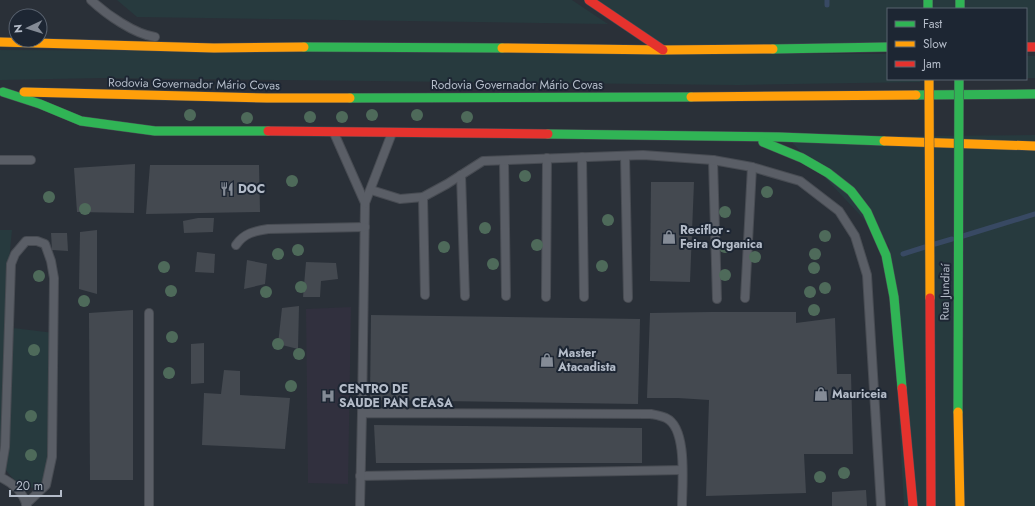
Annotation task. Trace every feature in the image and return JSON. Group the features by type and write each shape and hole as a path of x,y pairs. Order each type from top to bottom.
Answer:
{"main road":[{"path":"588,0 663,50"},
{"path":"0,42 214,48 349,46 663,50 887,47"},
{"name":"Rua Jundiaí","path":"929,80 930,506"},
{"name":"Rua Jundiaí","path":"959,80 957,349 960,506"},
{"path":"2,92 40,104 80,121 155,130 752,137 1035,146"},
{"name":"Rodovia Governador Mário Covas","path":"2,92 267,98 757,97 1035,94"},
{"path":"752,137 802,158 828,173 850,191 867,212 886,255 894,297 913,506"}],"lane":[{"path":"91,0 102,10 145,36 214,48"},
{"path":"333,131 365,203 360,506"},
{"path":"365,203 392,132"},
{"path":"371,190 400,199 423,197 483,161 643,155 713,160 752,167 800,181 839,211 855,236 867,275 881,506"},
{"path":"625,156 628,298"},
{"path":"582,157 584,297"},
{"path":"546,297 547,158"},
{"path":"0,160 31,160"},
{"path":"713,160 717,299"},
{"path":"504,161 506,296"},
{"path":"745,298 752,167"},
{"path":"461,175 465,296"},
{"path":"423,197 426,295"},
{"path":"236,245 241,238 253,231 268,229 365,227"},
{"path":"26,241 37,241 45,244 49,253 54,278 52,457 46,485 26,505 21,492 12,482 0,477 5,447 12,264 15,254 26,241"},
{"path":"149,313 149,506"},
{"path":"362,413 651,414 667,418 677,427 681,440 682,506"},
{"path":"360,476 682,470"}],"shaded area":[{"name":"CENTRO DE SAUDE PAN CEASA","path":"351,307 348,484 308,483 306,309"}],"green space":[{"path":"117,0 572,0 608,24 137,17"},
{"path":"590,0 1035,0 1035,46 1027,46 1027,8 887,8 887,47 663,50"},
{"path":"0,50 887,54 887,80 920,80 920,82 738,85 103,78 0,80"},
{"path":"1027,56 1035,56 1035,78 1027,78"},
{"path":"1035,135 1035,506 904,506 889,246 787,137"},
{"path":"0,230 12,230 8,271 0,474"},
{"path":"13,328 54,333 52,457 46,485 33,488 22,486 5,469"}],"building":[{"path":"135,164 134,213 77,212 74,168"},
{"path":"150,165 259,165 260,212 146,214"},
{"path":"651,182 694,182 690,282 650,281"},
{"path":"198,218 214,218 213,232 184,233 183,221"},
{"path":"97,230 97,294 79,289 80,232"},
{"path":"51,233 67,233 68,251 52,250"},
{"path":"197,252 215,254 214,273 195,272"},
{"path":"247,260 267,264 265,284 244,289"},
{"path":"306,262 336,263 338,279 321,281 320,297 303,297"},
{"path":"299,306 298,349 278,344 282,308"},
{"path":"133,310 133,480 90,480 89,313"},
{"path":"796,312 796,323 835,318 837,374 851,374 853,454 804,454 806,493 706,496 709,400 647,398 650,313"},
{"path":"371,315 640,319 638,404 370,400"},
{"path":"204,343 204,383 191,384 191,344"},
{"path":"224,370 240,371 240,395 290,398 285,449 202,445 204,393 221,394"},
{"path":"374,425 642,428 642,463 376,463"},
{"path":"866,490 867,506 832,506 832,492"}],"waterway":[{"path":"827,0 827,5"},
{"path":"963,236 1035,214"},
{"path":"935,244 952,239"},
{"path":"903,254 925,247"}],"traffic: fast":[{"path":"928,0 928,8"},
{"path":"960,0 960,8"},
{"path":"304,47 502,48"},
{"path":"773,49 887,47"},
{"path":"958,412 959,80"},
{"path":"3,92 40,104 81,121 155,131 268,131"},
{"path":"916,95 1035,94"},
{"path":"350,98 691,97"},
{"path":"548,134 779,137 884,141"},
{"path":"763,142 802,158 828,173 851,191 867,212 886,255 894,297 902,388"}],"traffic: slow":[{"path":"0,42 214,48 304,47"},
{"path":"502,48 663,50 773,49"},
{"path":"929,80 930,298"},
{"path":"24,92 267,98 350,98"},
{"path":"691,97 916,95"},
{"path":"884,141 1035,146"},
{"path":"958,412 960,506"}],"traffic: jam":[{"path":"589,0 663,50"},
{"path":"1027,47 1035,47"},
{"path":"268,131 548,134"},
{"path":"930,298 931,506"},
{"path":"902,388 913,506"}],"place":[{"name":"DOC","path":"227,189"},
{"name":"Reciflor - Feira Organica","path":"669,237"},
{"name":"Master Atacadista","path":"547,360"},
{"name":"Mauriceia","path":"821,394"},
{"name":"CENTRO DE SAUDE PAN CEASA","path":"328,396"}]}
